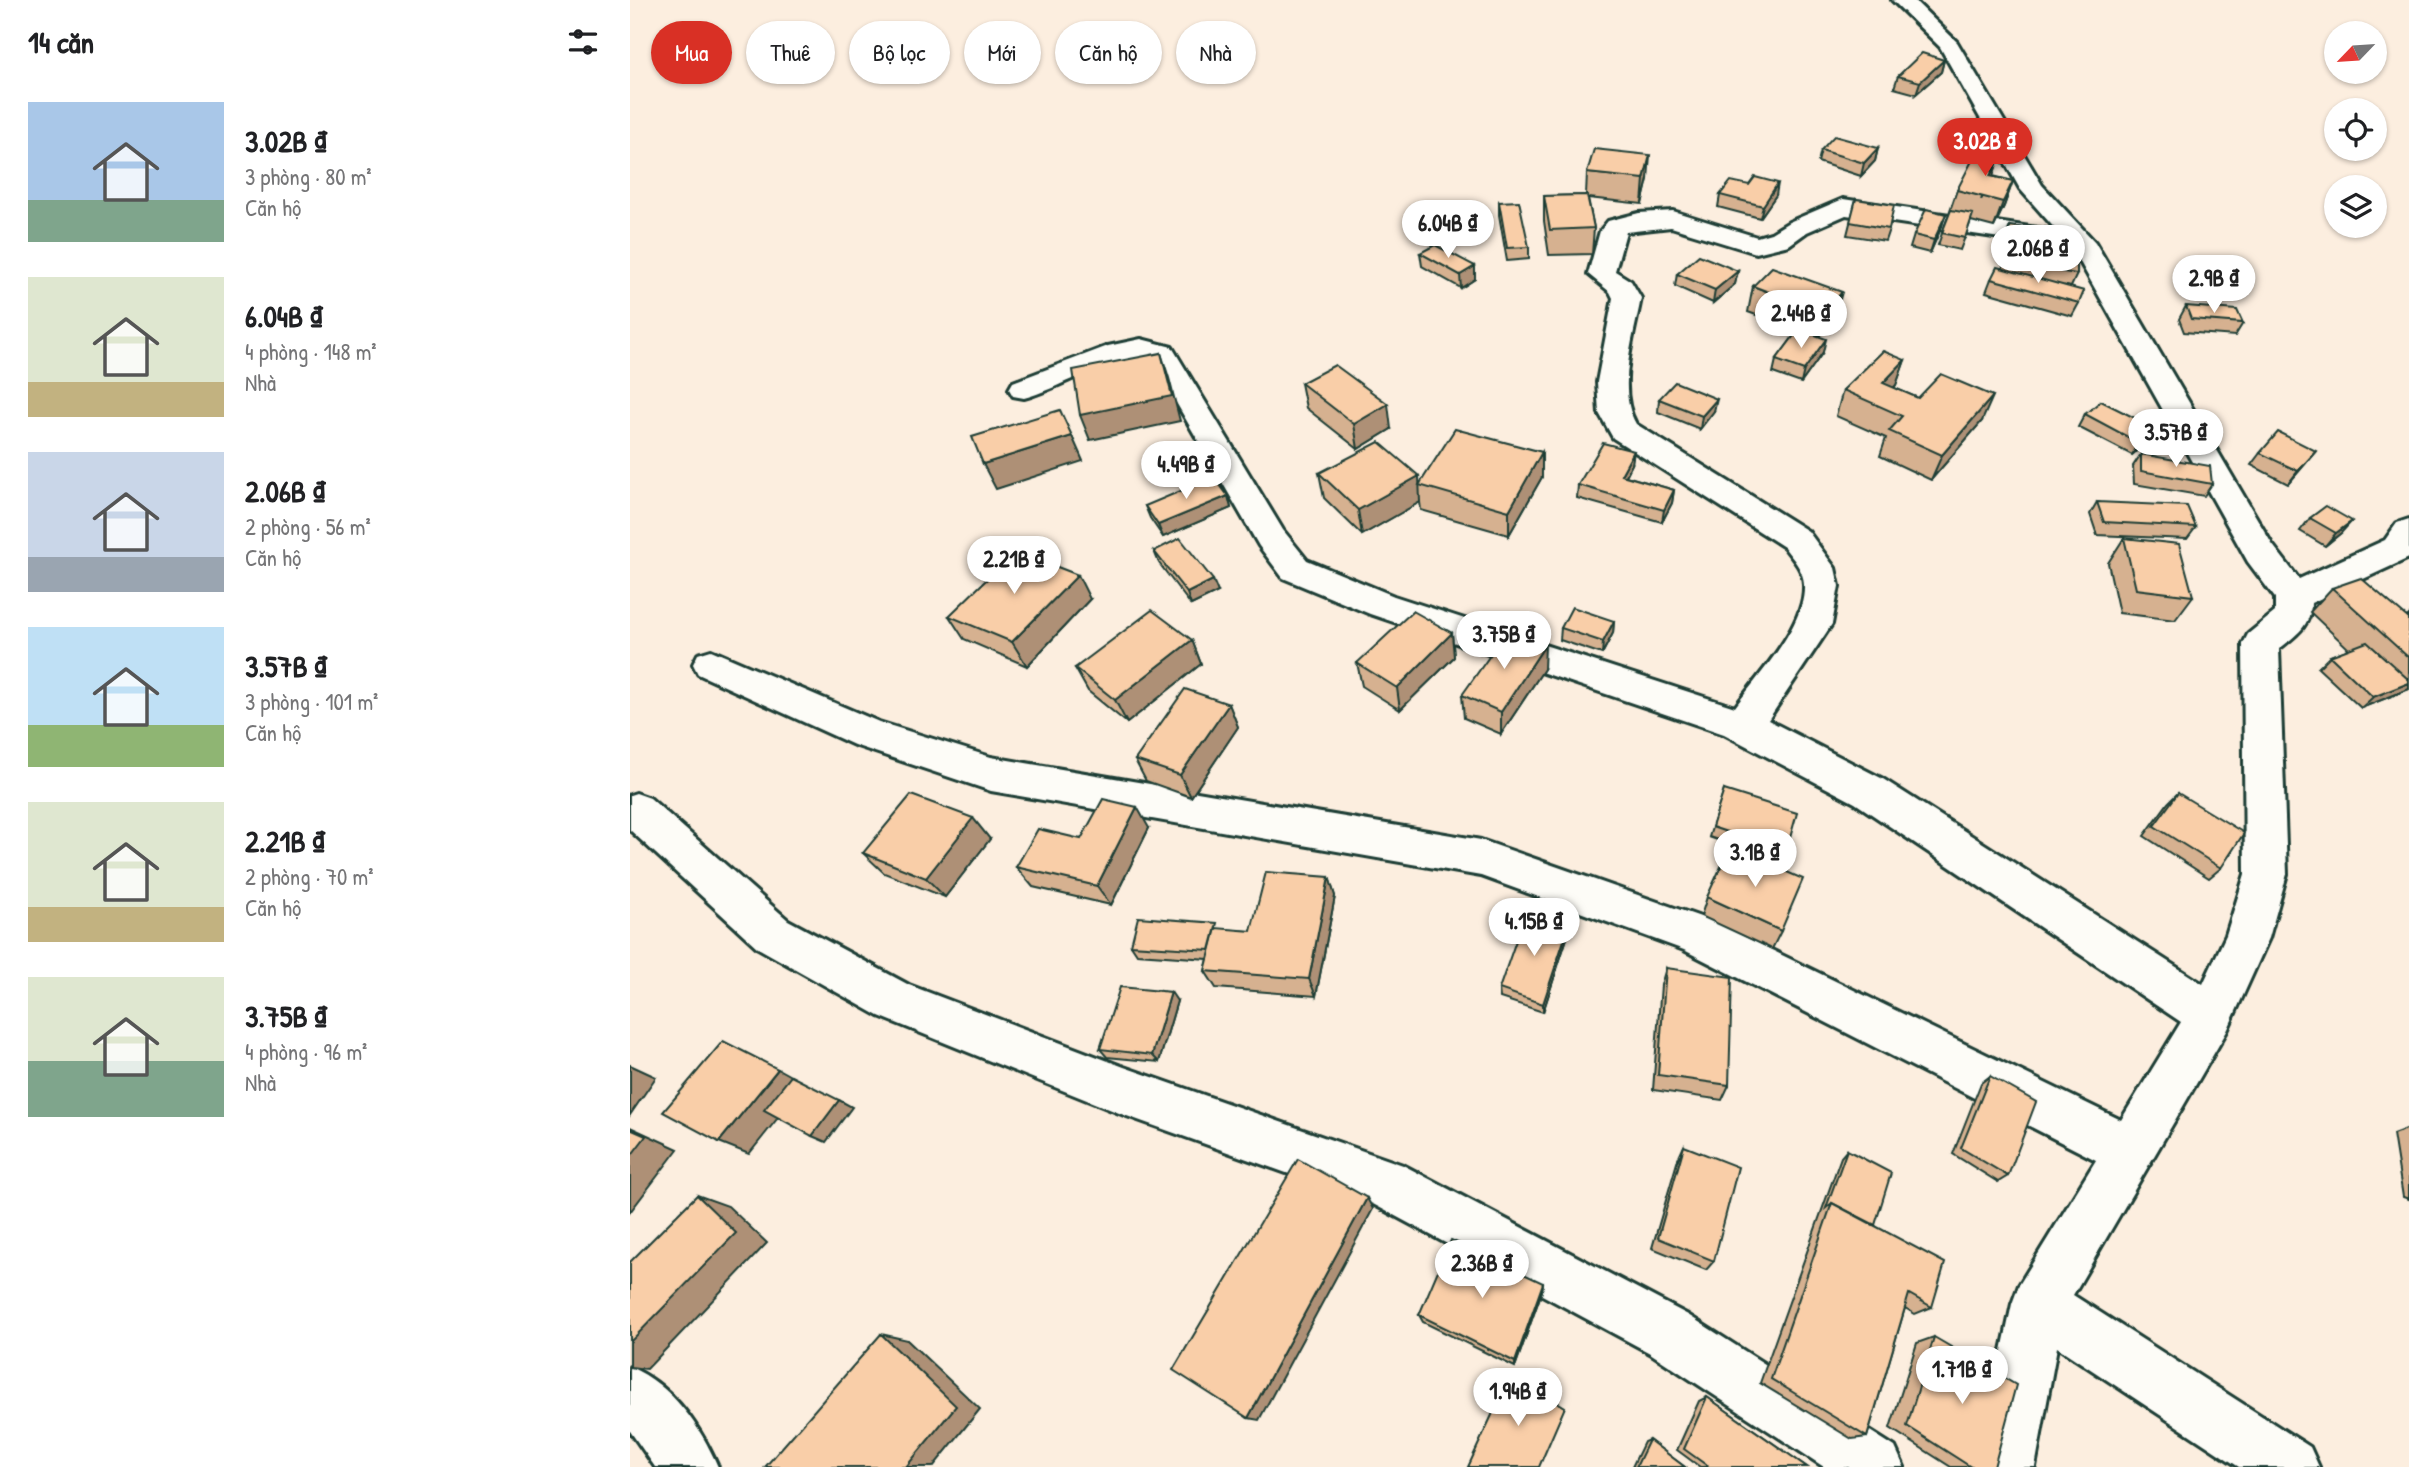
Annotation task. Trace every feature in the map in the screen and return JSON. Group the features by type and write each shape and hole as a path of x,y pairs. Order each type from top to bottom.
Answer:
{"street":[{"path":"1902,0 1951,46 1957,61 2032,189 2082,243 2260,553 2293,596 2292,617 2261,644 2266,874 2247,938 2211,1015 2038,1304 2006,1467"},
{"path":"1743,726 1814,624 1822,586 1818,568 1796,539 1624,431 1614,413 1612,382 1628,298 1621,287 1601,274 1613,231 1617,226 1639,221 1672,219 1756,245 1780,239 1798,227 1843,208 2082,243"},
{"path":"1024,389 1108,355 1141,348 1162,352 1271,538 1295,569 1382,605 1743,726 1869,791 2211,1015"},
{"path":"2293,596 2397,549 2409,531"},
{"path":"711,664 868,734 991,774 1481,858 1697,935 2129,1150"},
{"path":"636,810 773,934 895,1001 1124,1091 1385,1182 1670,1334 1875,1467"},
{"path":"2038,1304 2290,1467"},
{"path":"630,1395 651,1412 689,1467"}],"building":[{"path":"1922,53 1944,60 1920,82 1898,76"},
{"path":"1834,136 1878,148 1864,163 1821,150"},
{"path":"1594,149 1650,155 1644,179 1587,173"},
{"path":"1978,149 2000,155 1990,176 2013,181 2003,202 1957,190"},
{"path":"1755,177 1778,183 1763,206 1720,195 1731,181 1749,185"},
{"path":"1587,195 1594,228 1550,230 1544,196"},
{"path":"1856,199 1894,205 1889,229 1850,222"},
{"path":"1519,201 1529,247 1507,248 1499,202"},
{"path":"1926,209 1946,214 1934,240 1914,235"},
{"path":"1951,210 1973,214 1965,238 1942,233"},
{"path":"2010,226 2077,236 2077,274 2007,263"},
{"path":"1435,245 1475,266 1460,275 1420,253"},
{"path":"1699,255 1738,271 1715,290 1677,274"},
{"path":"1772,267 1842,292 1824,313 1753,286"},
{"path":"1997,267 2084,291 2079,303 1991,279"},
{"path":"2186,306 2237,310 2243,323 2191,319"},
{"path":"1799,329 1826,339 1804,370 1776,360"},
{"path":"1883,351 1905,360 1883,383 1918,398 1941,374 1993,396 1942,455 1889,431 1902,416 1843,390"},
{"path":"1161,353 1172,396 1080,415 1073,370"},
{"path":"1335,365 1388,404 1354,424 1301,383"},
{"path":"1675,382 1717,399 1702,416 1659,399"},
{"path":"2101,401 2155,428 2139,443 2085,414"},
{"path":"1060,410 1072,436 983,464 972,437"},
{"path":"1455,429 1542,452 1509,511 1419,485"},
{"path":"2278,432 2316,451 2298,471 2260,453"},
{"path":"1379,442 1419,476 1358,510 1319,473"},
{"path":"1603,443 1634,451 1621,475 1674,490 1664,510 1578,485"},
{"path":"2141,454 2210,466 2212,484 2141,471"},
{"path":"1214,477 1228,496 1158,525 1145,506"},
{"path":"2097,502 2187,506 2196,527 2104,522"},
{"path":"2326,506 2352,521 2336,533 2310,518"},
{"path":"1180,538 1213,580 1187,593 1154,551"},
{"path":"2124,538 2179,544 2193,596 2136,589"},
{"path":"1016,551 1078,575 1012,642 949,616"},
{"path":"2361,578 2409,619 2409,658 2332,588"},
{"path":"1572,607 1614,621 1603,642 1561,628"},
{"path":"1152,610 1192,640 1115,700 1075,668"},
{"path":"1413,611 1452,633 1397,688 1357,663"},
{"path":"1508,630 1545,645 1501,712 1462,695"},
{"path":"2367,642 2409,680 2409,683 2373,697 2330,656"},
{"path":"1185,689 1229,704 1180,775 1135,760"},
{"path":"1724,790 1797,813 1786,852 1712,827"},
{"path":"2178,793 2244,833 2221,868 2154,826"},
{"path":"911,795 973,818 926,878 863,853"},
{"path":"1103,799 1137,807 1097,886 1016,867 1038,829 1081,839"},
{"path":"1730,847 1803,879 1781,931 1707,897"},
{"path":"1266,872 1329,877 1309,979 1205,971 1216,928 1251,931"},
{"path":"1526,912 1569,925 1543,1004 1499,989"},
{"path":"1138,917 1217,923 1210,950 1131,945"},
{"path":"1666,968 1732,977 1729,1085 1658,1075"},
{"path":"1120,987 1171,992 1152,1055 1100,1049"},
{"path":"723,1041 778,1069 719,1142 663,1112"},
{"path":"791,1076 839,1100 812,1136 764,1110"},
{"path":"1990,1076 2036,1102 2008,1176 1961,1148"},
{"path":"630,1129 646,1136 630,1157"},
{"path":"1684,1146 1738,1167 1714,1261 1658,1238"},
{"path":"1847,1150 1891,1173 1875,1225 1832,1203 1826,1208"},
{"path":"1298,1159 1367,1198 1248,1418 1173,1370"},
{"path":"697,1195 736,1233 630,1342 630,1262"},
{"path":"1832,1203 1945,1263 1932,1307 1909,1294 1867,1437 1771,1379"},
{"path":"1451,1240 1543,1283 1515,1362 1419,1315"},
{"path":"881,1334 956,1406 906,1467 765,1467"},
{"path":"1934,1337 2016,1385 1994,1467 1971,1467 1907,1426"},
{"path":"1511,1374 1565,1407 1539,1467 1468,1467"},
{"path":"1707,1397 1807,1467 1709,1467 1684,1449"},
{"path":"1649,1440 1685,1467 1636,1467"}]}
